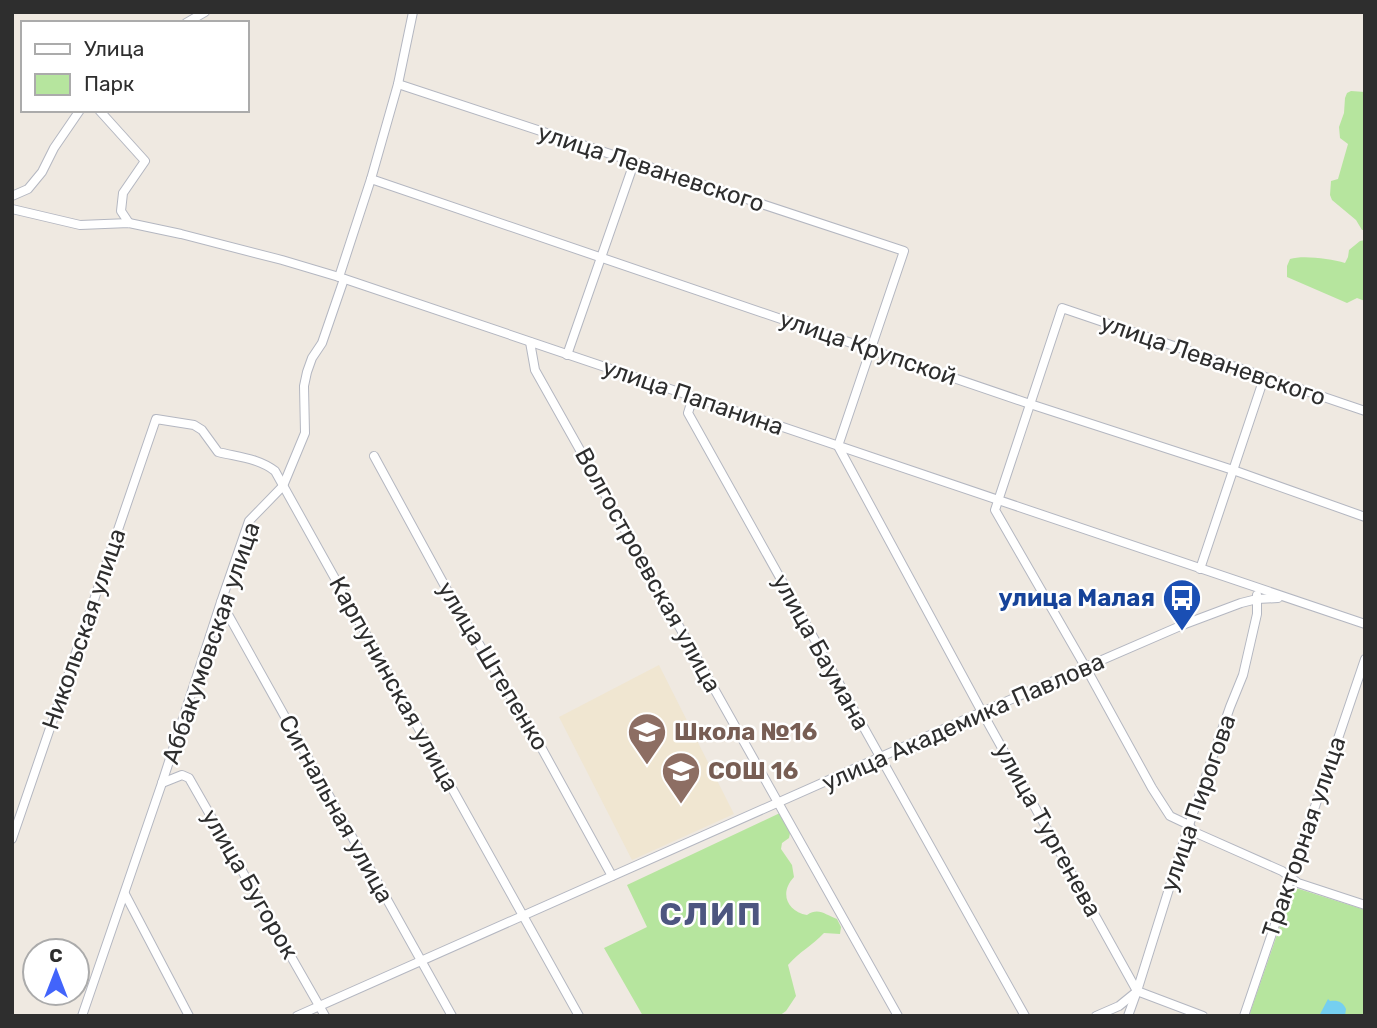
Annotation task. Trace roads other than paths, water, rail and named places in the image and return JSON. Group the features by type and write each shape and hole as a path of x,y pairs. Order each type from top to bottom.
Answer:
{"street":[{"path":"189,21 205,12"},
{"name":"Аббакумовская улица","path":"82,1016 249,521 283,485 305,433 304,386 307,372 312,358 323,342 398,84 414,12"},
{"name":"улица Леваневского","path":"398,84 904,251 871,349"},
{"path":"12,196 27,189 42,172 54,148 79,112"},
{"path":"101,112 145,161 123,193 121,211 130,223"},
{"path":"567,355 634,163"},
{"name":"улица Крупской","path":"371,179 1365,517"},
{"name":"улица Папанина","path":"12,209 80,225 130,223 181,234 342,278 1365,624"},
{"name":"улица Леваневского","path":"1030,404 1062,308 1365,411"},
{"name":"Волгостроевская улица","path":"530,341 536,370 898,1016"},
{"path":"838,446 871,349"},
{"path":"1200,569 1264,377"},
{"name":"улица Баумана","path":"693,397 688,413 1025,1016"},
{"path":"1030,404 995,510 1170,816 1189,825 1194,832 1282,871 1298,883 1365,905"},
{"name":"Карпунинская улица","path":"156,419 194,425 202,430 218,452 254,460 275,471 579,1016"},
{"name":"Никольская улица","path":"12,839 156,419"},
{"name":"улица Тургенева","path":"838,446 982,712 1138,991"},
{"name":"улица Штепенко","path":"374,456 453,601 536,738 612,876"},
{"name":"улица Пирогова","path":"1128,1016 1189,825 1243,675 1257,614 1256,589"},
{"name":"улица Академика Павлова","path":"296,1016 1086,668 1189,618 1257,599 1288,599"},
{"name":"Сигнальная улица","path":"221,602 452,1016"},
{"name":"Тракторная улица","path":"1244,1016 1365,659"},
{"name":"улица Бугорок","path":"162,783 182,775 189,778 325,1016"},
{"path":"125,894 189,1016"},
{"path":"1096,1016 1119,1006 1138,991 1203,1016"}],"water":[{"path":"1328,999 1343,1005 1346,1009 1345,1016 1319,1016"}],"place":[{"name":"улица Малая","path":"1182,632"},
{"name":"Школа №16","path":"647,766"},
{"name":"СОШ 16","path":"681,805"}],"district":[{"name":"СЛИП","path":"711,914"}]}
